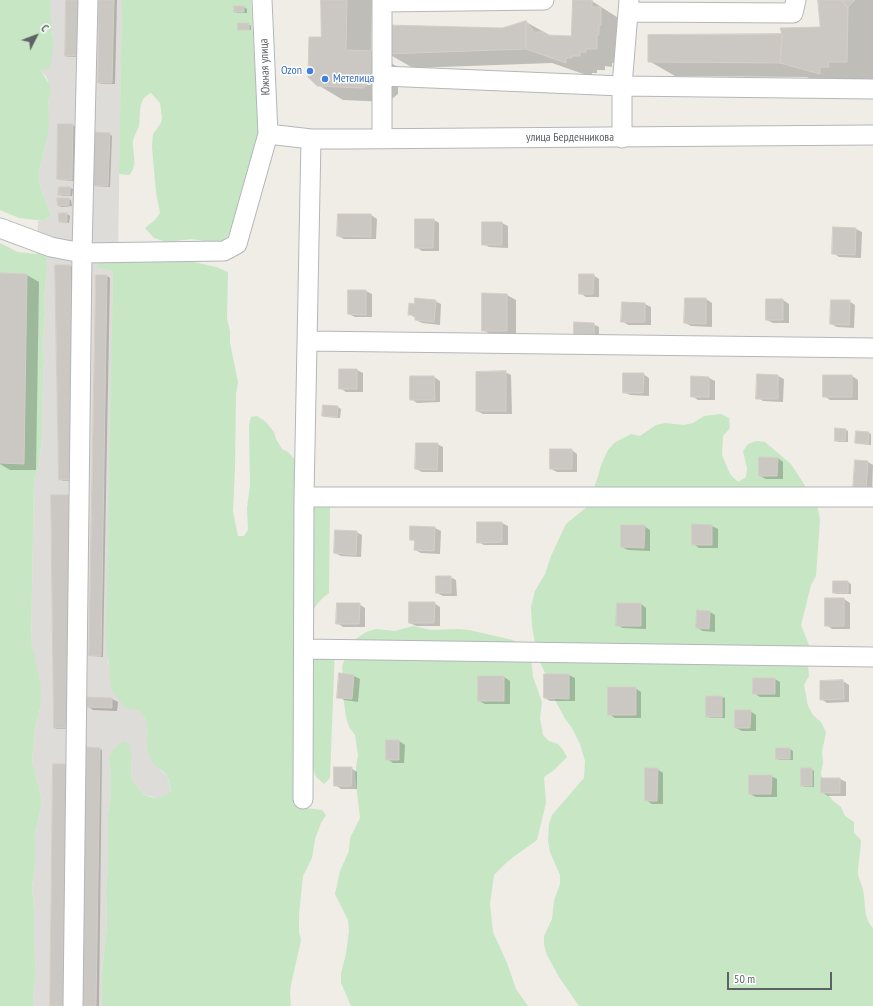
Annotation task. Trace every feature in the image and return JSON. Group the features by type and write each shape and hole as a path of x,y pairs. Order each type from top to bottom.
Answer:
{"street":[{"path":"73,1006 82,253 88,0"},
{"name":"Южная улица","path":"0,228 51,247 82,253 224,251 237,244 268,134 262,0"},
{"path":"382,139 382,1 544,0"},
{"path":"622,138 622,86 628,6 793,14 796,0"},
{"path":"382,76 622,86 873,89"},
{"name":"улица Берденникова","path":"268,134 311,139 873,136"},
{"path":"303,799 304,496 311,139"},
{"path":"308,341 873,348"},
{"path":"304,496 873,497"},
{"path":"304,649 873,656"}],"shaded area":[{"path":"50,0 122,0 118,257 97,268 110,270 113,273 108,663 110,678 133,708 141,711 145,717 147,724 148,745 161,771 167,776 171,791 166,796 159,798 144,795 133,781 131,774 132,756 109,759 111,792 108,814 108,866 106,889 107,926 102,972 102,1006 33,1006 36,974 32,887 35,865 35,834 42,801 32,760 35,728 40,709 39,678 31,643 34,480 39,465 42,436 44,360 42,345 47,270 46,256 37,254 38,221 44,221 51,215 42,192 38,176 46,143 48,102 51,94 47,78 39,68 53,36 50,18"}],"green space":[{"path":"0,0 50,0 53,52 49,69 40,69 50,86 51,94 48,102 49,126 38,176 42,192 51,215 44,221 19,218 0,210"},
{"path":"122,0 251,0 259,140 234,221 228,236 220,242 192,239 167,242 154,238 145,228 155,220 160,213 156,192 152,147 153,134 161,123 162,118 160,103 151,93 144,99 140,107 139,126 133,141 134,168 129,175 119,174"},
{"path":"0,243 18,252 46,255 47,270 42,345 44,360 42,436 39,465 34,480 31,643 41,688 40,709 35,728 32,760 42,801 35,834 35,865 32,887 36,974 33,1006 0,1006"},
{"path":"98,261 189,261 216,267 228,272 227,319 238,382 236,394 233,512 238,536 244,536 248,530 247,508 250,485 249,425 251,417 257,416 266,422 274,432 282,449 288,452 297,462 310,488 330,505 329,593 314,608 310,619 306,640 320,644 334,639 335,647 330,778 324,784 316,777 313,768 307,764 306,808 322,810 326,815 321,823 315,839 312,858 303,876 299,914 299,932 301,940 291,985 291,1006 102,1006 102,972 107,926 106,889 108,866 108,814 111,792 109,759 112,751 123,741 129,744 132,756 131,774 133,781 144,795 158,798 165,796 171,791 167,776 151,760 148,752 146,720 142,714 136,710 126,708 113,692 111,685 106,640 113,273 110,270 97,268"},
{"path":"721,414 729,418 730,428 723,436 722,455 730,474 738,482 746,477 747,468 743,451 748,444 756,441 765,442 791,464 813,498 818,509 820,520 816,576 811,585 801,625 809,645 807,656 809,676 804,685 808,706 813,715 821,722 826,732 822,752 823,763 821,773 823,783 827,793 833,801 841,807 845,816 854,822 854,833 861,840 858,874 863,890 866,915 873,928 873,1006 579,1006 559,977 547,955 544,945 544,936 552,919 554,901 560,884 560,875 550,852 548,841 549,824 552,815 584,778 585,761 580,744 557,704 548,679 537,656 532,626 531,607 535,591 545,574 551,556 566,524 588,506 601,465 608,450 614,443 631,434 640,436 656,425 665,423 684,425 693,423 704,416"},
{"path":"413,626 431,630 469,630 513,640 521,645 531,658 533,677 542,702 540,718 543,735 549,741 558,744 567,757 554,770 544,777 546,803 537,840 508,861 494,875 490,904 493,932 507,963 516,989 528,1006 351,1006 341,983 341,973 346,954 349,931 348,920 335,894 340,871 349,851 350,838 360,818 355,775 358,755 355,735 349,727 346,717 343,696 342,666 351,646 357,638 366,632 376,629 395,631"}],"building":[{"path":"66,0 80,0 79,56 65,56"},
{"path":"99,0 114,0 112,83 98,83"},
{"path":"321,0 347,0 346,50 373,51 373,80 363,88 317,86 308,77 309,37 321,37"},
{"path":"573,0 592,0 592,7 601,7 601,25 599,25 599,35 597,35 597,49 586,49 586,52 580,52 580,56 566,58 566,63 526,49 526,21 534,32 544,32 544,35 571,36"},
{"path":"818,0 841,0 848,7 847,62 828,62 829,67 820,67 820,74 780,63 782,34 780,28 820,27"},
{"path":"841,0 855,0 848,7"},
{"path":"234,6 244,6 244,12 234,12"},
{"path":"526,21 526,49 386,54 387,25 502,28"},
{"path":"238,23 249,23 249,30 238,30"},
{"path":"782,34 780,63 648,62 648,35"},
{"path":"58,124 73,124 72,180 57,179"},
{"path":"94,132 110,133 108,186 92,185"},
{"path":"59,187 70,187 70,195 58,195"},
{"path":"57,198 69,198 69,205 58,206"},
{"path":"59,213 67,213 67,223 59,222"},
{"path":"338,214 371,214 371,237 337,236"},
{"path":"415,219 434,219 433,248 415,248"},
{"path":"482,222 502,222 502,245 482,245"},
{"path":"833,227 856,228 855,255 832,254"},
{"path":"55,265 70,265 74,480 59,480"},
{"path":"0,273 27,274 24,464 0,463"},
{"path":"579,274 594,274 593,294 579,294"},
{"path":"96,275 107,275 101,656 89,656"},
{"path":"348,290 366,290 366,315 348,314"},
{"path":"482,293 507,294 507,331 482,331"},
{"path":"415,298 436,300 434,322 415,320 415,315 408,315 409,303 414,304"},
{"path":"685,298 706,298 706,324 684,323"},
{"path":"766,299 783,299 783,320 766,320"},
{"path":"831,300 850,300 849,325 830,324"},
{"path":"622,302 645,303 645,322 621,322"},
{"path":"574,322 594,323 594,335 574,335"},
{"path":"339,369 357,369 357,389 339,389"},
{"path":"506,371 506,411 476,411 476,372"},
{"path":"623,373 644,373 643,393 623,393"},
{"path":"757,374 778,375 778,399 756,399"},
{"path":"823,375 852,375 852,397 823,397"},
{"path":"410,376 434,376 435,400 410,400"},
{"path":"691,376 709,377 709,397 691,397"},
{"path":"323,405 338,406 337,417 322,416"},
{"path":"835,428 846,429 845,441 835,441"},
{"path":"856,431 869,432 868,444 855,443"},
{"path":"416,443 438,443 437,470 415,469"},
{"path":"550,449 572,449 572,469 550,469"},
{"path":"759,457 778,458 777,476 759,476"},
{"path":"855,460 868,461 866,489 853,489"},
{"path":"51,495 70,495 73,728 54,728"},
{"path":"477,522 502,522 502,542 477,543"},
{"path":"692,524 712,525 712,545 692,545"},
{"path":"621,525 645,525 644,548 621,547"},
{"path":"410,526 435,527 434,551 414,550 415,540 410,540"},
{"path":"335,530 357,531 356,555 334,553"},
{"path":"436,576 451,576 451,593 436,593"},
{"path":"833,581 848,581 848,593 833,593"},
{"path":"825,598 844,598 844,626 825,626"},
{"path":"409,602 435,602 434,623 409,623"},
{"path":"337,603 360,603 359,624 336,624"},
{"path":"617,603 641,603 641,626 616,626"},
{"path":"697,610 710,611 709,629 696,628"},
{"path":"339,673 354,675 352,699 337,698"},
{"path":"544,674 569,674 569,699 544,698"},
{"path":"478,676 504,676 504,701 478,701"},
{"path":"753,678 775,678 775,694 753,694"},
{"path":"843,680 844,699 820,700 820,681"},
{"path":"608,687 636,687 636,715 608,715"},
{"path":"706,696 722,696 722,717 706,717"},
{"path":"86,697 112,698 112,708 86,707"},
{"path":"735,710 751,710 750,728 735,728"},
{"path":"386,740 399,740 399,760 386,760"},
{"path":"86,747 100,748 96,1006 83,1006"},
{"path":"776,748 790,748 790,759 776,759"},
{"path":"53,764 66,764 64,1006 50,1006"},
{"path":"334,767 352,767 351,786 334,786"},
{"path":"645,768 658,768 657,801 645,801"},
{"path":"801,768 812,768 812,786 801,786"},
{"path":"749,775 772,775 771,794 749,794"},
{"path":"821,778 840,778 840,793 821,793"}],"place":[{"name":"Ozon","path":"310,71"},
{"name":"Метелица","path":"325,79"}]}
